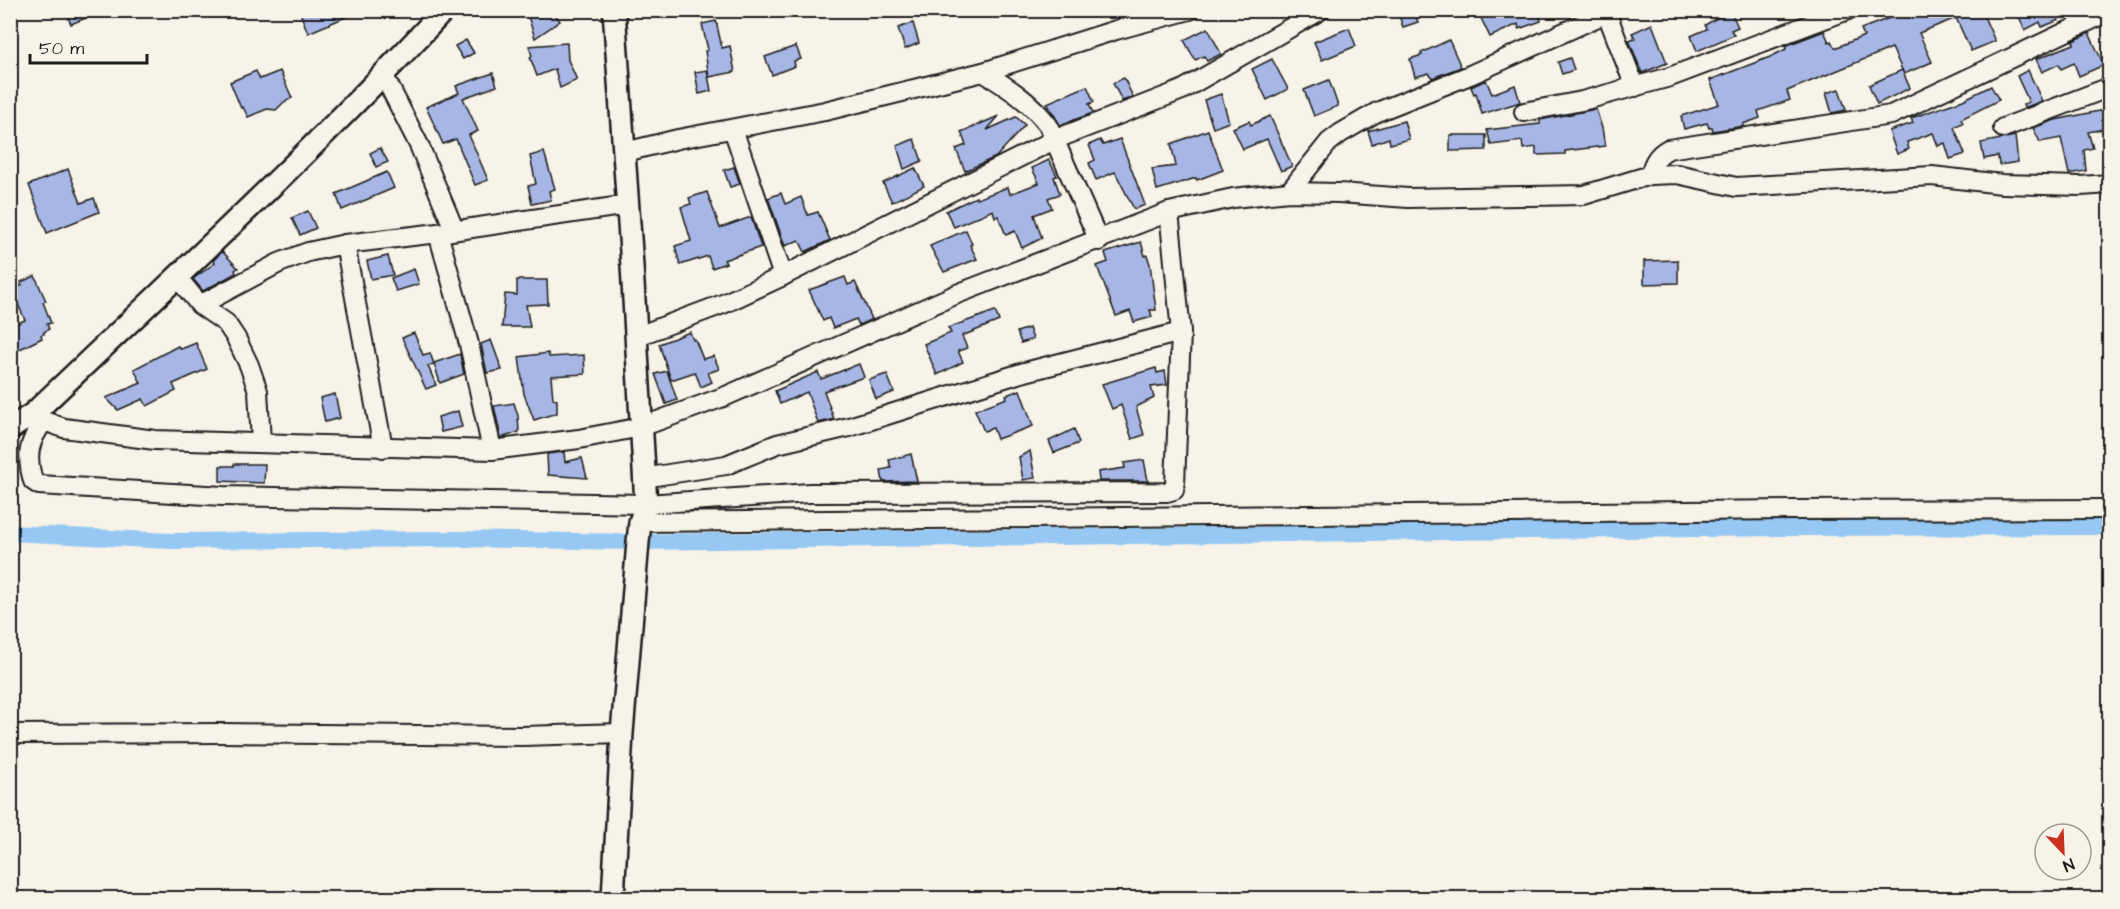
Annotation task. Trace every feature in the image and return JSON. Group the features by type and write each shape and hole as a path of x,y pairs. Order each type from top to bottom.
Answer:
{"street":[{"path":"10,429 39,417 177,277 384,76 444,10"},
{"path":"613,898 622,733 643,513 641,427 625,152 614,10"},
{"path":"625,152 825,111 983,72 1116,30 1190,10"},
{"path":"635,337 723,304 783,276 1056,139 1182,90 1322,10"},
{"path":"1524,112 1582,101 1670,77 1848,10"},
{"path":"1650,175 1659,154 1668,149 1891,115 2109,11"},
{"path":"1289,192 1329,142 1377,112 1470,75 1610,12 1635,87"},
{"path":"983,72 1018,94 1037,110 1056,139 1100,240"},
{"path":"384,76 419,145 446,231 492,450"},
{"path":"2003,128 2109,87"},
{"path":"732,129 783,276"},
{"path":"39,417 64,428 155,440 225,443 261,442 492,450 579,439 641,427 726,396 957,294 1169,212 1233,198 1289,192 1408,198 1584,195 1650,175 1677,174 1736,187 1932,176 2002,184 2080,186 2109,184"},
{"path":"200,305 279,263 308,252 345,244 628,205"},
{"path":"643,513 810,493 1167,492 1174,490 1181,332 1169,212"},
{"path":"345,244 383,448"},
{"path":"177,277 200,305 226,323 236,338 258,391 261,442"},
{"path":"643,478 726,465 777,444 849,427 1021,373 1181,332"},
{"path":"39,417 29,452 33,481 39,485 223,496 643,513 2109,509"},
{"path":"10,734 225,733 522,736 622,733"}],"building":[{"path":"65,10 103,10 103,11 71,24"},
{"path":"299,10 360,10 360,11 308,33"},
{"path":"526,10 552,10 560,21 535,38"},
{"path":"1397,10 1413,10 1418,22 1403,27"},
{"path":"1477,10 1546,10 1539,14 1541,21 1519,29 1518,24 1490,37"},
{"path":"1889,10 1981,10 1995,41 1971,51 1956,18 1919,33 1932,62 1904,74 1892,48 1787,91 1790,100 1758,111 1760,118 1743,124 1744,126 1713,131 1707,123 1684,129 1681,116 1719,104 1710,80 1770,57 1786,49 1785,46 1824,31 1835,48 1864,36 1861,29 1892,17"},
{"path":"2016,10 2065,10 2057,14 2059,20 2042,27 2040,22 2025,30"},
{"path":"1731,12 1738,27 1731,30 1734,35 1697,51 1691,36 1707,29 1705,25 1715,19"},
{"path":"716,21 722,48 730,46 735,72 709,77 705,51 708,50 702,24"},
{"path":"913,23 919,43 905,49 898,28"},
{"path":"1652,24 1667,63 1642,73 1629,40 1635,38 1632,33"},
{"path":"1208,28 1221,54 1207,61 1204,56 1195,60 1184,40"},
{"path":"1349,28 1356,46 1322,60 1314,42"},
{"path":"2089,33 2104,65 2079,76 2074,63 2061,69 2059,64 2042,72 2036,59 2074,44 2073,41"},
{"path":"466,40 474,53 463,59 455,46"},
{"path":"1449,40 1461,67 1432,78 1429,73 1415,77 1410,59"},
{"path":"567,43 568,60 577,80 560,88 555,69 537,76 530,57 532,56 529,46"},
{"path":"796,46 801,59 794,61 795,66 772,75 765,57"},
{"path":"1570,58 1574,70 1562,74 1558,62"},
{"path":"1272,59 1288,89 1267,100 1252,69"},
{"path":"707,70 711,91 699,94 695,72"},
{"path":"1902,70 1910,88 1877,104 1869,85"},
{"path":"2028,70 2042,101 2024,108 2023,105 2029,102 2017,76"},
{"path":"256,71 260,79 280,71 292,98 276,110 267,109 248,117 243,107 241,108 230,82"},
{"path":"493,73 497,86 463,98 478,131 469,135 488,180 475,185 456,139 443,144 426,107 459,93 456,86"},
{"path":"1124,78 1133,97 1122,101 1113,83"},
{"path":"1329,80 1338,106 1314,116 1304,90"},
{"path":"1486,80 1492,94 1515,85 1520,102 1482,114 1476,93 1474,94 1471,87"},
{"path":"1087,86 1094,102 1089,104 1093,113 1060,125 1047,103"},
{"path":"1991,86 1999,100 1961,119 1963,123 1954,127 1965,154 1950,159 1945,143 1938,146 1933,133 1907,142 1909,149 1897,154 1889,131 1913,123 1911,118 1963,100"},
{"path":"1839,89 1846,110 1832,113 1826,93"},
{"path":"1221,94 1229,122 1213,128 1204,100"},
{"path":"1596,109 1605,146 1565,151 1565,154 1536,155 1536,147 1523,149 1522,141 1491,145 1487,130 1540,124 1540,120"},
{"path":"2109,109 2109,128 2088,132 2093,148 2084,150 2086,171 2069,174 2061,138 2040,142 2033,128 2055,120"},
{"path":"999,116 987,130 1016,117 1025,125 996,157 965,171 956,149 966,145 961,132"},
{"path":"1270,116 1292,166 1281,171 1267,139 1243,149 1233,128 1249,121 1251,125"},
{"path":"1404,121 1409,139 1390,144 1389,138 1372,144 1368,131"},
{"path":"1208,130 1223,170 1197,180 1196,178 1157,190 1152,169 1176,166 1171,144"},
{"path":"1450,135 1486,135 1486,150 1450,151"},
{"path":"2015,136 2018,162 1999,165 1998,156 1984,159 1981,143"},
{"path":"914,139 922,161 904,169 897,146"},
{"path":"1120,139 1145,205 1134,209 1115,172 1096,180 1089,163 1095,160 1089,145 1100,140 1103,145"},
{"path":"380,148 388,162 376,167 370,153"},
{"path":"544,152 555,189 549,191 551,200 532,204 528,186 536,184 530,156"},
{"path":"1049,160 1057,176 1054,177 1060,194 1048,198 1052,208 1034,215 1042,238 1022,248 1015,231 1006,235 993,210 954,227 946,211 976,197 977,199 1008,187 1010,194 1039,183 1032,168"},
{"path":"734,167 740,184 730,187 724,170"},
{"path":"915,168 924,186 892,202 883,183"},
{"path":"68,169 81,203 94,198 99,212 47,233 29,185"},
{"path":"387,172 394,188 342,210 336,194"},
{"path":"707,192 720,228 751,217 761,247 724,260 726,263 712,268 708,256 680,265 675,246 691,241 681,207 691,204 689,198"},
{"path":"781,193 785,204 801,197 808,215 818,212 830,240 805,252 799,240 785,246 768,198"},
{"path":"308,211 316,228 300,235 292,218"},
{"path":"966,230 977,259 944,272 930,246"},
{"path":"1141,242 1150,264 1156,310 1150,310 1152,317 1134,322 1130,311 1116,316 1097,266 1108,262 1105,253"},
{"path":"222,251 238,268 235,270 236,273 203,291 193,279 215,263 213,261"},
{"path":"388,256 393,275 371,279 367,261"},
{"path":"1678,260 1678,283 1644,284 1644,261"},
{"path":"414,269 419,284 396,291 391,278"},
{"path":"35,276 46,301 43,302 51,323 47,324 49,329 41,335 42,338 10,354 10,326 25,320 12,290 22,285 21,282"},
{"path":"845,277 848,285 855,282 872,319 859,325 856,319 833,328 829,318 823,321 809,290"},
{"path":"517,280 547,280 548,304 526,305 530,327 502,327 505,294 517,295"},
{"path":"995,311 999,321 962,336 967,348 958,351 963,362 937,375 924,344 951,333 948,328"},
{"path":"1029,328 1033,339 1021,343 1017,332"},
{"path":"690,332 703,359 714,356 719,369 708,373 712,382 701,387 695,372 671,380 659,344"},
{"path":"414,333 423,355 430,353 434,364 428,366 436,385 426,389 402,338"},
{"path":"491,340 502,370 487,373 481,344"},
{"path":"196,343 207,369 173,384 176,391 147,406 143,399 118,410 106,398 141,383 134,369 178,346 181,349"},
{"path":"548,353 549,357 584,355 585,374 551,376 553,399 557,400 557,413 534,420 524,394 519,357"},
{"path":"460,354 464,374 440,383 434,363"},
{"path":"859,364 864,377 824,391 834,419 818,423 807,392 780,404 775,391 818,372 821,379"},
{"path":"1156,368 1157,373 1165,371 1167,385 1151,387 1154,398 1136,407 1144,435 1132,439 1121,405 1112,409 1102,384"},
{"path":"667,371 677,400 666,404 655,374"},
{"path":"887,374 894,392 876,399 869,380"},
{"path":"1020,390 1033,426 997,439 993,428 984,431 975,410 1007,398 1006,395"},
{"path":"335,394 340,418 325,422 320,398"},
{"path":"514,403 519,432 501,438 494,406"},
{"path":"458,411 462,427 441,432 438,417"},
{"path":"1074,429 1079,443 1054,453 1049,441"},
{"path":"1030,451 1035,478 1023,480 1019,457"},
{"path":"564,452 565,462 582,458 587,478 548,475 547,454"},
{"path":"911,454 917,481 883,482 881,470 891,468 889,460"},
{"path":"1144,460 1148,481 1099,481 1098,472 1125,468 1124,463"},
{"path":"234,464 265,464 264,483 220,481 220,466 234,466"}],"waterway":[{"path":"10,533 170,541 457,539 638,542 1783,528 2110,527"}]}
